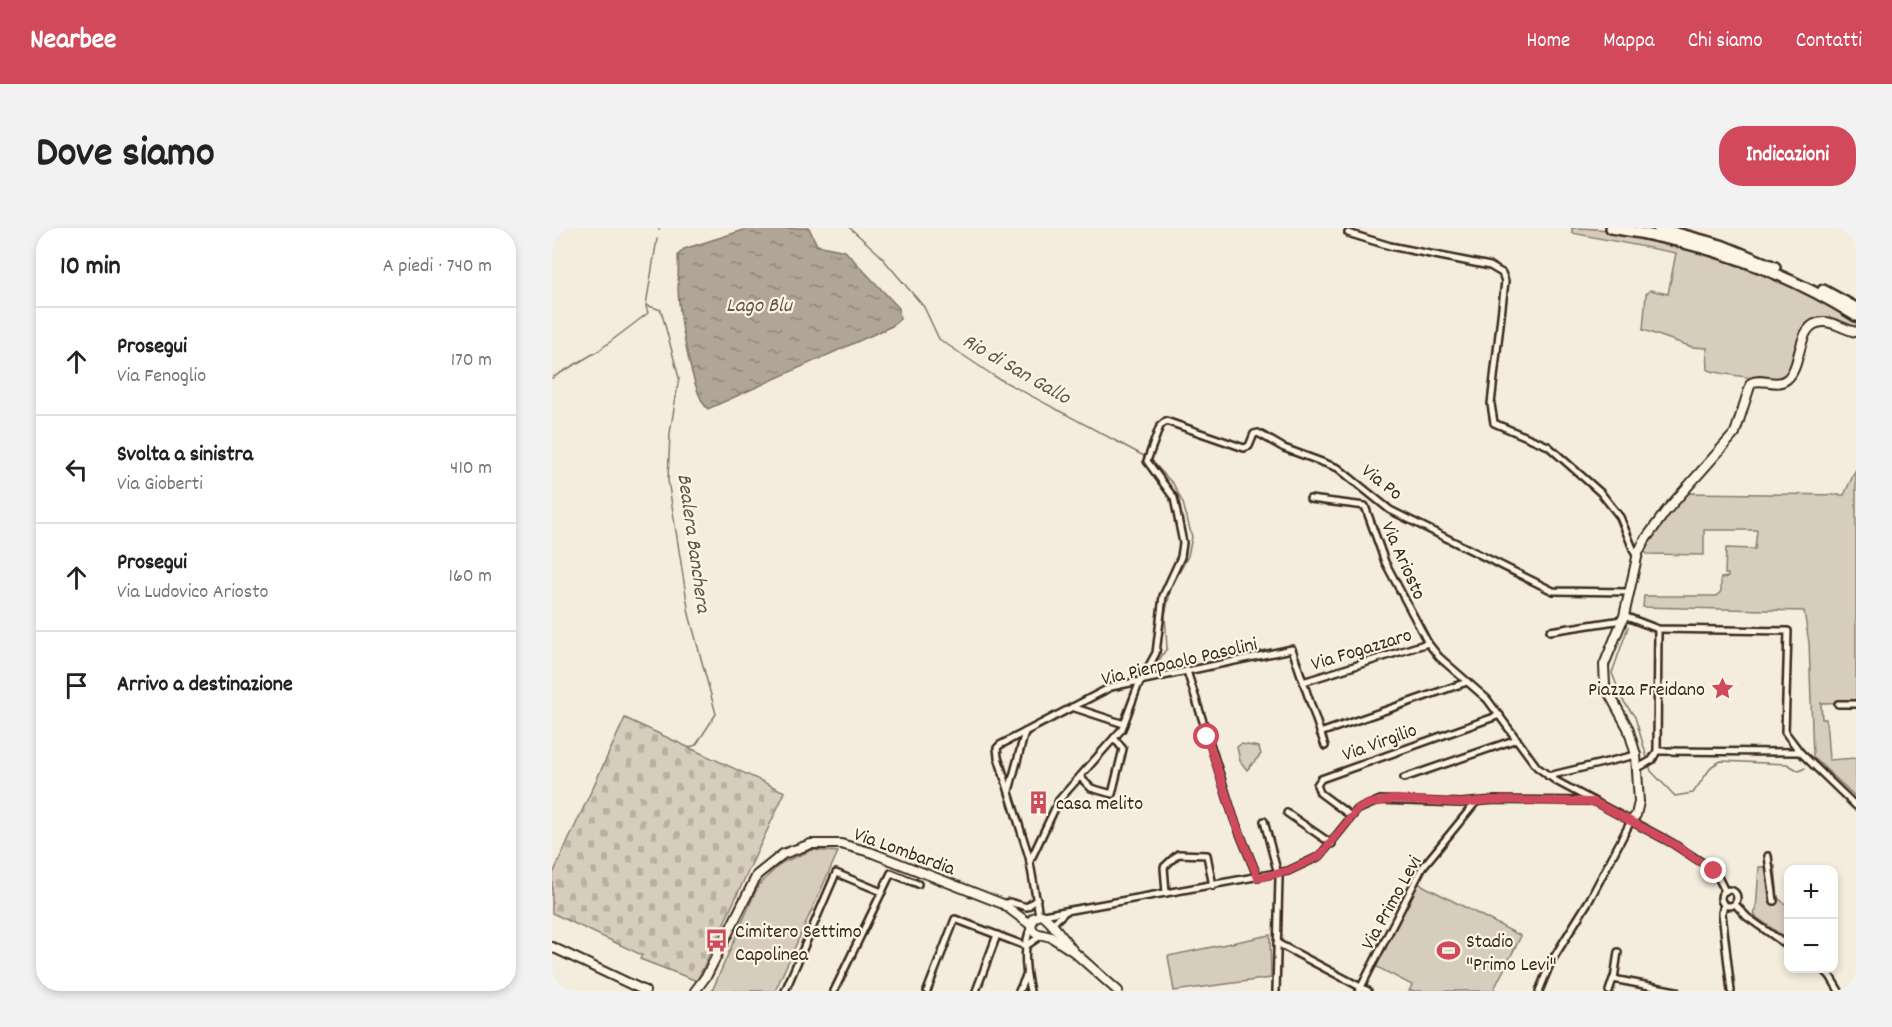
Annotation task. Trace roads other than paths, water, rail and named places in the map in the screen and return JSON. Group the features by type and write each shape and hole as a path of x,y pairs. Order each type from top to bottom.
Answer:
{"highway":[{"path":"1611,228 1652,234 1719,252 1790,279 1855,311"},
{"path":"1659,228 1721,245 1791,274 1855,311"}],"main road":[{"path":"1631,821 1638,810 1636,755 1628,728 1605,686 1604,676 1607,653 1623,618 1637,558 1645,540 1666,511 1735,433 1751,382 1756,380 1781,382 1787,379 1793,370 1805,333 1813,325 1828,322 1856,332"},
{"name":"Via Lombardia","path":"707,975 750,884 764,867 792,850 822,842 870,852 1006,906 1039,915"},
{"name":"Via Lombardia","path":"1006,906 1031,926"},
{"path":"1074,952 1051,937 1035,933 1031,926 1039,915 1049,919 1051,925 1074,952 1118,991"},
{"path":"1042,935 1049,931 1051,925"},
{"path":"552,947 645,991"},
{"path":"695,991 707,975"},
{"path":"704,991 707,975"}],"street":[{"path":"1348,233 1390,246 1490,266 1502,273 1505,280 1491,404 1494,423 1548,446 1601,493 1620,517 1637,558"},
{"name":"Via Po","path":"1141,681 1156,653 1163,596 1183,551 1174,498 1147,461 1160,426 1166,421 1244,448 1249,446 1254,435 1258,433 1284,448 1338,468 1390,510 1553,591 1629,592"},
{"name":"Via Ariosto","path":"1310,499 1365,506 1384,562 1428,643"},
{"path":"1550,631 1623,618 1658,629 1788,631 1785,732 1800,752 1856,806"},
{"path":"1638,768 1648,763 1657,751 1658,629"},
{"path":"1428,643 1439,657 1500,715 1537,767 1548,776 1631,821 1714,871 1725,891 1722,899 1724,904 1722,913 1731,991"},
{"name":"Via Fogazzaro","path":"1304,682 1428,643"},
{"name":"Via Pierpaolo Pasolini","path":"1009,792 997,748 1111,687 1292,649 1325,746"},
{"path":"1187,671 1234,819 1258,878"},
{"path":"1030,861 1059,800 1124,724 1141,681"},
{"path":"1320,733 1467,682"},
{"path":"1838,704 1856,704"},
{"path":"1072,707 1124,724"},
{"name":"Via Virgilio","path":"1352,816 1320,793 1317,784 1321,779 1500,715"},
{"path":"1025,732 1009,792 1030,861 1039,915 1278,874 1320,856 1332,844 1352,816 1368,804 1386,799 1476,802 1550,799 1594,802"},
{"path":"1080,777 1091,788 1112,794 1123,749 1114,738"},
{"path":"1404,778 1517,739"},
{"path":"1657,751 1800,752"},
{"path":"1548,776 1636,755"},
{"name":"Via Primo Levi","path":"1360,989 1422,868 1476,802"},
{"path":"1287,813 1332,844"},
{"path":"1264,821 1278,874 1276,991"},
{"path":"1539,991 1551,962 1590,899 1631,821"},
{"path":"1166,893 1164,867 1178,854 1207,855 1213,886"},
{"path":"1768,856 1774,901"},
{"path":"784,991 836,873 882,892"},
{"path":"834,991 891,873 918,884"},
{"path":"1725,891 1731,890 1736,893 1735,904"},
{"path":"1006,906 1009,902 1027,907 1037,898"},
{"path":"1724,904 1735,904 1747,917 1784,943"},
{"path":"1051,925 1067,911"},
{"path":"927,991 955,919 1026,946"},
{"path":"1030,991 1026,975 1026,946 1031,926"},
{"path":"976,991 997,935"},
{"path":"1026,946 1042,935"},
{"path":"1277,943 1360,989 1368,991"},
{"path":"1609,991 1614,979 1618,952"},
{"path":"1827,973 1839,991"},
{"path":"1019,991 1026,975"},
{"path":"1614,979 1676,991"}],"water":[{"name":"Lago Blu","path":"750,228 809,228 817,245 845,251 899,308 900,319 892,326 708,409 697,390 685,342 678,296 678,255 684,249"}],"waterway":[{"name":"Rio di San Gallo","path":"850,228 878,253 924,307 939,339 994,376 1144,456"},
{"name":"Bealera Banchera","path":"657,239 646,305 661,310 679,378 670,433 668,480 689,614 716,714 696,745 690,747"},
{"path":"552,378 598,351 648,313 646,306"},
{"path":"1149,675 1167,648 1165,615 1171,588 1188,556 1192,537 1183,503 1174,485 1152,461"},
{"path":"1628,627 1612,673 1622,699 1635,717 1651,771 1675,796 1693,793 1712,766 1721,761 1787,764 1799,771 1805,768"}],"place":[{"name":"Piazza Freidano","path":"1723,688"},
{"name":"casa melito","path":"1038,802"},
{"name":"Cimitero Settimo Capolinea","path":"717,941"},
{"name":"Stadio \"Primo Levi\"","path":"1448,951"}]}
